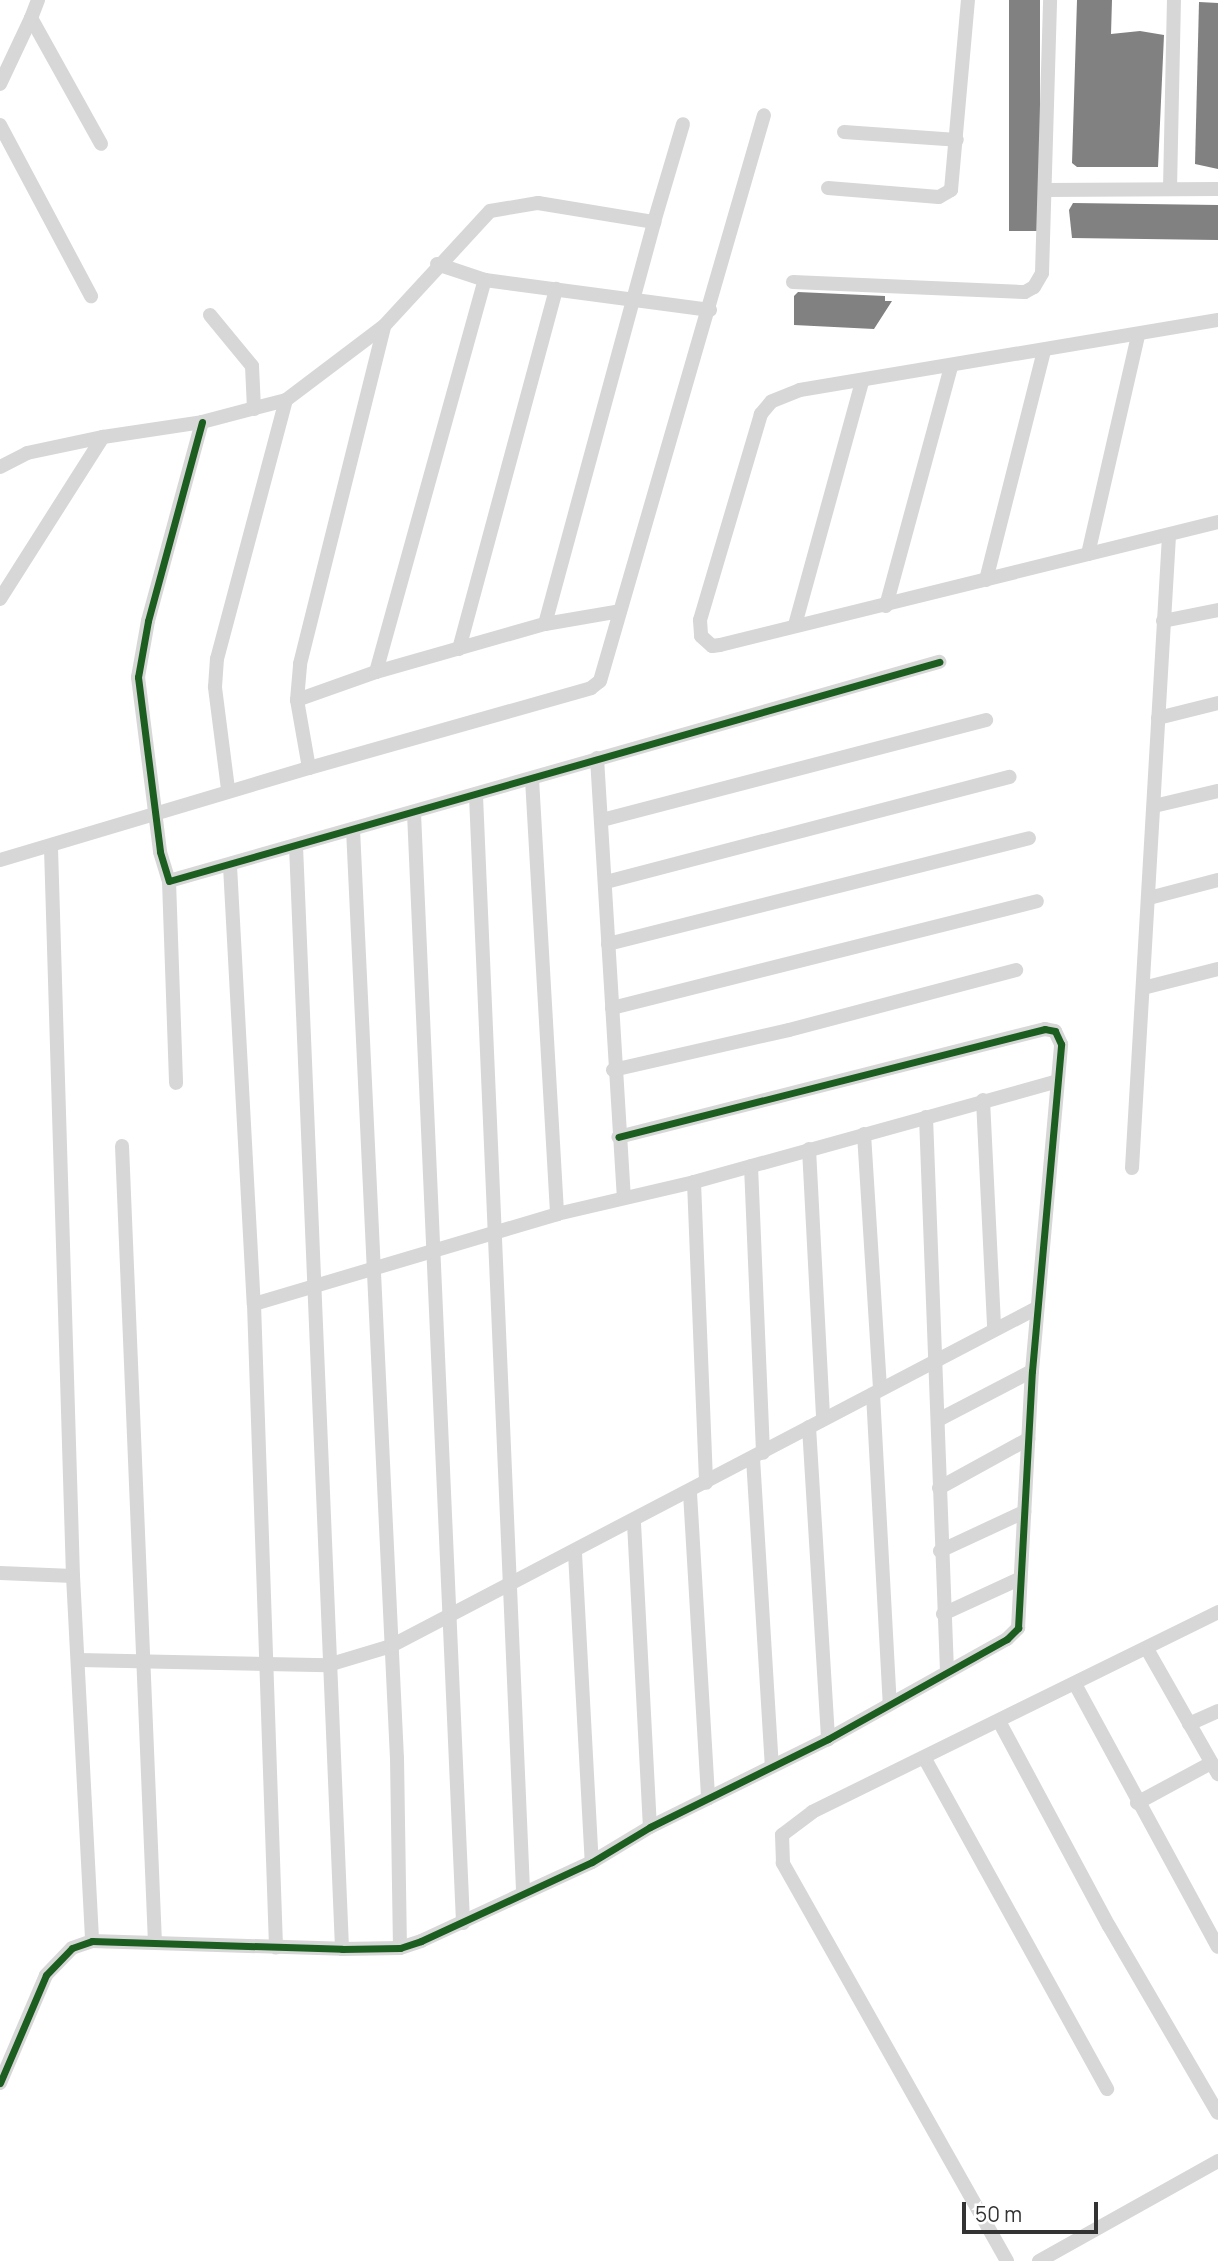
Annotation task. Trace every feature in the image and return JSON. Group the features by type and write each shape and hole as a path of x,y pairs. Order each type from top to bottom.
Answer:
{"street":[{"path":"0,84 38,0"},
{"path":"828,188 947,195 953,182 968,0"},
{"path":"793,282 1025,292 1034,287 1042,273 1050,0"},
{"path":"1170,189 1174,0"},
{"path":"31,18 101,144"},
{"path":"0,860 51,848 156,810 228,789 591,688 605,672 620,611 710,310 764,115"},
{"path":"545,624 629,299 683,124"},
{"path":"0,125 91,296"},
{"path":"844,132 957,140"},
{"path":"1045,190 1218,189"},
{"path":"0,467 27,453 103,437 202,422 286,400 384,326 437,264 490,211 508,205 550,205 654,222"},
{"path":"437,264 485,280 710,310"},
{"path":"376,672 485,280"},
{"path":"459,649 556,289"},
{"path":"210,315 252,366 254,409"},
{"path":"1218,320 1138,337 782,396 761,414 700,620 701,636 712,646 886,606 1218,522"},
{"path":"309,768 297,700 300,664 384,326"},
{"path":"1088,554 1138,337"},
{"path":"986,580 1044,351"},
{"path":"886,606 951,367"},
{"path":"795,625 862,382"},
{"path":"228,789 215,687 218,659 286,400"},
{"path":"176,1083 169,881 160,852 138,677 148,621 202,422"},
{"path":"0,598 103,437"},
{"path":"1132,1168 1169,535"},
{"path":"1163,621 1218,610"},
{"path":"297,700 376,672 545,624 620,611"},
{"path":"169,881 230,866 476,796 597,758 939,662"},
{"path":"1158,718 1218,703"},
{"path":"602,820 986,720"},
{"path":"597,758 606,882 613,1070 624,1198"},
{"path":"606,882 1010,777"},
{"path":"532,779 557,1213"},
{"path":"1154,806 1218,791"},
{"path":"476,796 492,1233 512,1582 523,1891"},
{"path":"414,813 463,1923"},
{"path":"353,829 391,1646 400,1948"},
{"path":"608,944 1029,838"},
{"path":"296,846 328,1665 342,1949"},
{"path":"51,848 73,1576 92,1941"},
{"path":"230,866 254,1304 269,1665 276,1948"},
{"path":"1149,898 1218,880"},
{"path":"612,1008 1037,901"},
{"path":"1143,988 1218,969"},
{"path":"613,1070 789,1030 1016,970"},
{"path":"0,2083 46,1975 72,1948 92,1941 276,1948 400,1948 463,1923 523,1891 592,1861 650,1827 828,1739 1007,1639 1018,1628 1032,1371 1055,1082 1061,1044 1055,1031 1045,1029 618,1137"},
{"path":"254,1304 557,1213 694,1182 1055,1082"},
{"path":"983,1100 994,1328"},
{"path":"926,1117 937,1360 940,1551 947,1672"},
{"path":"864,1134 890,1704"},
{"path":"122,1146 155,1942"},
{"path":"809,1149 823,1418"},
{"path":"751,1166 758,1456 772,1765"},
{"path":"694,1182 706,1483"},
{"path":"79,1660 328,1665 391,1646 450,1613 575,1553 690,1493 823,1418 1037,1308"},
{"path":"938,1420 1032,1371"},
{"path":"809,1427 828,1739"},
{"path":"939,1488 1028,1439"},
{"path":"690,1493 708,1798"},
{"path":"940,1551 1024,1512"},
{"path":"634,1522 650,1827"},
{"path":"575,1553 592,1861"},
{"path":"0,1573 73,1576"},
{"path":"943,1614 1019,1578"},
{"path":"1007,2261 783,1863 779,1848 782,1835 812,1812 1000,1723 1218,1612"},
{"path":"1137,1803 1215,1769 1147,1649"},
{"path":"1075,1684 1137,1803 1218,1947"},
{"path":"1189,1724 1218,1711"},
{"path":"1000,1723 1109,1926 1218,2113"},
{"path":"925,1759 1107,2089"},
{"path":"1039,2261 1218,2161"}],"building":[{"path":"1009,0 1040,0 1040,231 1009,231"},
{"path":"1077,0 1112,0 1111,34 1140,31 1164,35 1158,167 1077,167 1072,163"},
{"path":"1199,2 1218,3 1218,169 1195,164"},
{"path":"1073,203 1218,205 1218,240 1072,238 1069,210"},
{"path":"798,292 885,296 885,301 892,301 874,329 794,325 794,296"}],"cycle path":[{"path":"202,422 148,621 138,677 160,852 169,881 939,662"},
{"path":"0,2083 46,1975 72,1948 92,1941 342,1949 400,1948 421,1941 592,1862 650,1827 828,1739 1007,1639 1018,1628 1032,1371 1061,1044 1055,1031 1045,1029 618,1137"}]}
